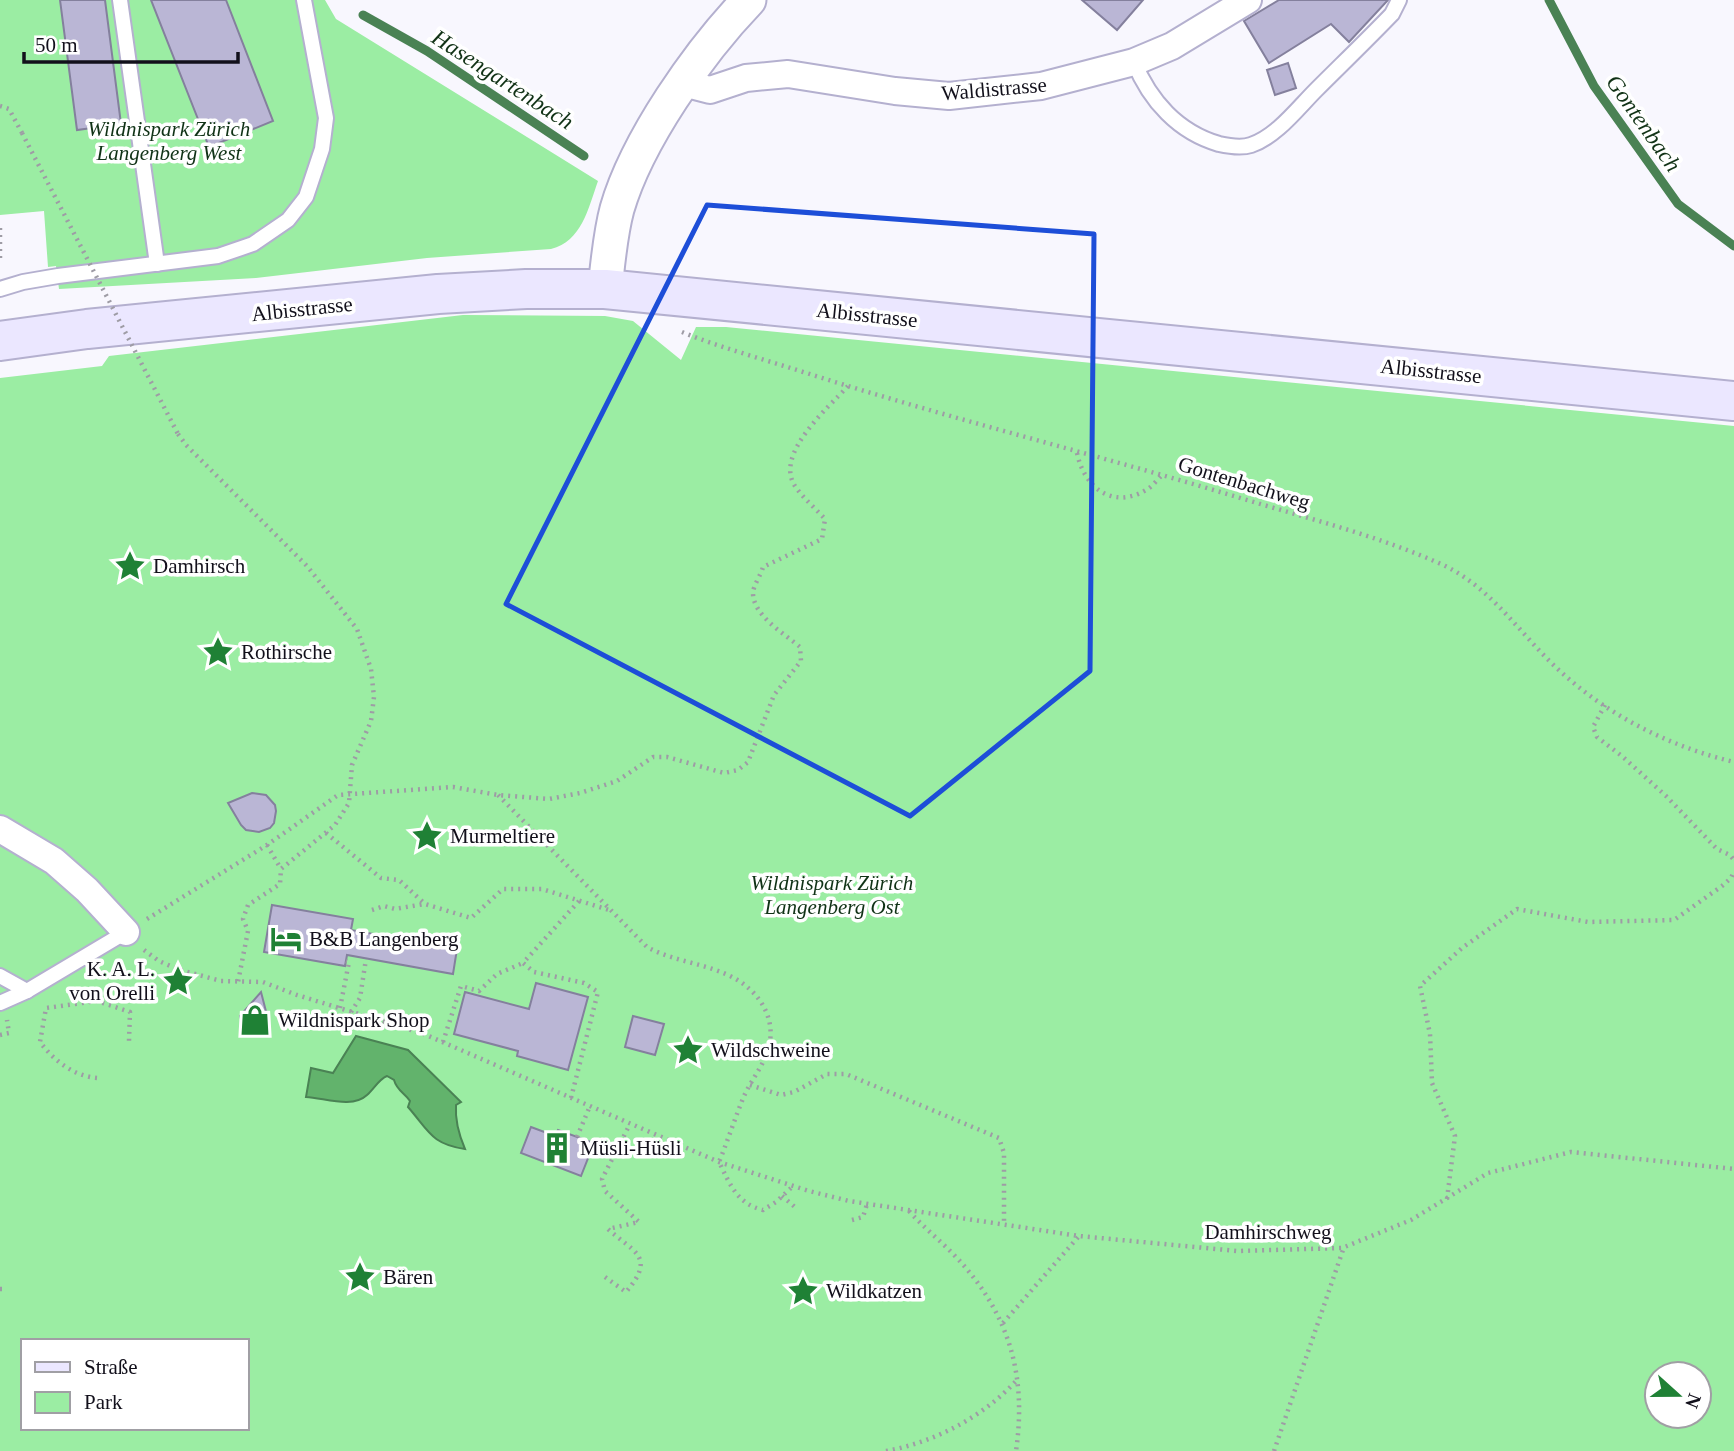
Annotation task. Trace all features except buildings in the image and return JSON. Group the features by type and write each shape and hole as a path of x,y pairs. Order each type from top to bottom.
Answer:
{"main road":[{"name":"Albisstrasse","path":"0,341 87,329 438,294 526,289 605,289 1734,401"}],"street":[{"path":"605,289 611,234 625,186 651,132 683,83 749,0"},
{"name":"Waldistrasse","path":"683,83 710,90 746,78 788,74 895,91 949,96 1041,86 1133,62 1172,46 1248,0"},
{"path":"0,829 54,861 87,890 126,932"}],"lane":[{"path":"120,0 157,264"},
{"path":"0,289 58,276 218,256 253,244 288,220 306,197 322,149 326,118 304,0"},
{"path":"1133,62 1151,96 1185,129 1202,139 1226,146 1250,146 1276,130 1392,14 1399,0"},
{"path":"0,1003 27,991 126,932"},
{"path":"0,976 27,991"}],"path":[{"path":"0,106 9,109 178,434 307,566 357,629 371,669 374,697 371,721 352,765 349,803 326,834 281,869"},
{"path":"0,228 0,263"},
{"name":"Gontenbachweg","path":"692,336 848,386 1378,539 1443,565 1470,581 1494,602 1561,672 1605,705 1664,739 1704,755 1734,762"},
{"path":"126,932 267,845 338,794 453,787 498,795 549,799 580,793 617,781 653,757 667,757 723,774 738,770 748,762 774,695 802,661 800,648 757,608 753,592 763,567 822,540 825,519 794,485 790,460 805,433 848,386"},
{"path":"1077,453 1080,464 1098,491 1121,499 1147,490 1162,475"},
{"path":"1605,705 1593,727 1597,737 1657,788 1717,849 1734,860"},
{"path":"498,795 647,947 662,955 728,975 758,996 768,1017 770,1041 766,1057 749,1085 719,1162 737,1196 751,1208 763,1210 792,1186"},
{"path":"326,834 381,878 399,880 425,904 471,918 503,889 542,889 611,911"},
{"path":"238,982 248,931 243,919 248,905 280,884 281,869 267,845"},
{"path":"1447,1199 1455,1136 1432,1083 1430,1034 1420,986 1462,948 1517,909 1588,922 1674,920 1722,886 1734,871"},
{"path":"443,1042 460,986 479,991 497,974 523,963 579,901"},
{"path":"372,910 384,906 396,909 425,904"},
{"name":"Damhirschweg","path":"126,932 145,951 177,969 221,981 263,982 424,1034 719,1162 792,1186 867,1203 1079,1236 1237,1251 1344,1247 1411,1220 1488,1173 1571,1152 1734,1169"},
{"path":"351,1012 360,998 366,959"},
{"path":"340,1009 349,962 346,961"},
{"path":"523,963 534,972 584,983 598,992 571,1098"},
{"path":"97,1079 82,1077 50,1055 40,1042 46,1008 97,1001 130,1012 129,1041"},
{"path":"749,1085 780,1095 794,1092 827,1074 846,1074 999,1138 1004,1153 1004,1224"},
{"path":"577,1137 590,1106"},
{"path":"605,1277 626,1292 638,1278 640,1271 639,1255 608,1229 639,1222 605,1191 602,1185 602,1179 630,1124"},
{"path":"782,1196 796,1208"},
{"path":"852,1220 863,1217 867,1203"},
{"path":"909,1210 979,1283 1003,1323 1017,1380 1020,1420 1016,1451"},
{"path":"1003,1323 1079,1236"},
{"path":"1274,1451 1344,1247"},
{"path":"886,1451 907,1447 968,1421 1004,1395 1017,1380"}],"highlighted area":[{"path":"707,205 1094,234 1090,671 910,816 506,604"}],"green space":[{"name":"Wildnispark Zürich Langenberg West","path":"0,0 325,0 336,19 598,181 587,213 577,231 562,245 551,249 427,258 256,278 59,289 56,266 48,267 44,211 0,215"},
{"name":"Wildnispark Zürich Langenberg Ost","path":"463,315 605,316 633,321 681,360 696,327 726,327 1734,426 1734,1451 0,1451 0,378 102,366 109,356"}],"shaded area":[{"path":"356,1036 408,1050 461,1102 456,1105 456,1116 465,1149 445,1144 432,1135 408,1107 408,1098 394,1080 387,1076 367,1095 354,1101 338,1102 306,1097 311,1068 333,1073"}],"waterway":[{"name":"Gontenbach","path":"1549,0 1594,86 1678,204 1734,246"},
{"name":"Hasengartenbach","path":"363,15 427,51 584,156"}],"place":[{"name":"Damhirsch","path":"130,566"},
{"name":"Rothirsche","path":"218,652"},
{"name":"Murmeltiere","path":"427,836"},
{"name":"B&B Langenberg","path":"286,939"},
{"name":"K. A. L. von Orelli","path":"178,981"},
{"name":"Wildnispark Shop","path":"255,1020"},
{"name":"Wildschweine","path":"688,1050"},
{"name":"Müsli-Hüsli","path":"557,1148"},
{"name":"Bären","path":"360,1277"},
{"name":"Wildkatzen","path":"803,1291"}]}
